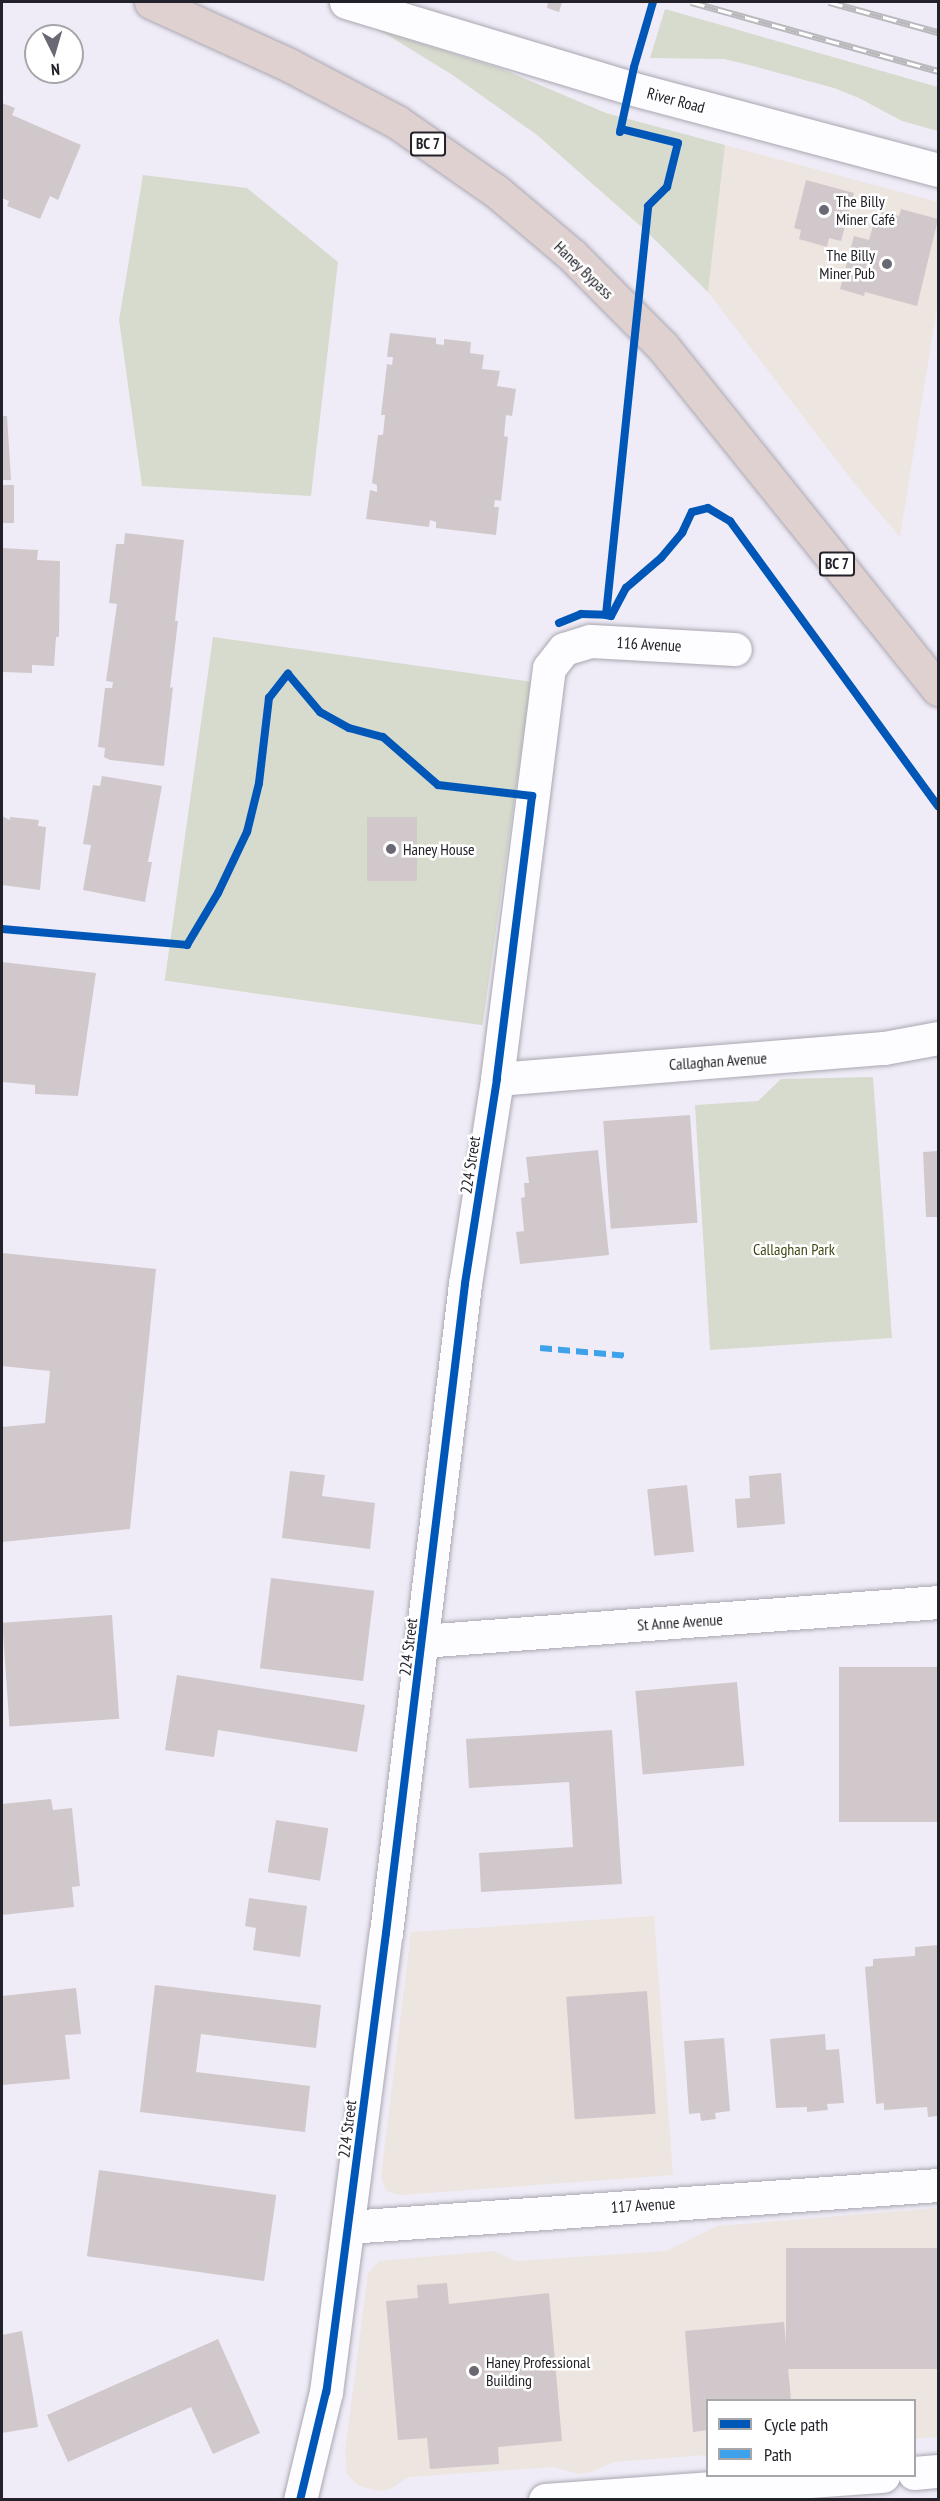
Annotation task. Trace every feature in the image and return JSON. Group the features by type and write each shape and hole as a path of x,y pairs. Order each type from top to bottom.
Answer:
{"highway":[{"name":"Haney Bypass","path":"151,2 289,65 397,122 496,191 572,255 663,347 939,689"}],"street":[{"name":"River Road","path":"346,2 630,88 939,170"},
{"name":"116 Avenue","path":"564,649 576,644 602,641 735,649"},
{"name":"224 Street","path":"300,2499 326,2392 465,1284 496,1079 547,680 549,668 564,649"},
{"name":"Callaghan Avenue","path":"496,1079 884,1048 939,1038"},
{"name":"St Anne Avenue","path":"422,1641 939,1602"},
{"name":"117 Avenue","path":"348,2227 939,2185"},
{"path":"916,2473 939,2471"},
{"path":"545,2499 855,2477"}],"shaded area":[{"path":"725,145 938,202 938,301 900,537 854,483 708,292"},
{"path":"654,1916 673,2175 400,2195 386,2191 381,2176 411,1932"},
{"path":"938,2208 938,2437 916,2439 916,2399 706,2399 706,2455 613,2462 592,2472 578,2474 554,2467 409,2477 390,2489 378,2491 359,2486 347,2474 345,2452 368,2273 379,2261 493,2251 516,2261 666,2251 717,2226"}],"green space":[{"path":"665,9 938,87 938,131 902,121 859,98 834,88 753,66 724,59 650,58"},
{"path":"381,31 502,69 606,113 725,145 708,292 646,231 537,135 451,74"},
{"path":"143,175 247,188 338,262 311,496 142,486 119,320"},
{"path":"213,637 531,682 483,1025 165,981"},
{"name":"Callaghan Park","path":"873,1077 892,1338 710,1350 695,1105 758,1101 781,1079"}],"building":[{"path":"548,2 562,2 559,12 547,8"},
{"path":"2,103 15,108 12,115 81,145 58,200 50,196 40,219 7,206 9,201 2,198"},
{"name":"The Billy Miner Café","path":"806,180 854,193 841,241 829,238 827,247 799,239 801,230 794,228"},
{"name":"The Billy Miner Pub","path":"901,209 938,219 917,306 865,292 864,296 840,289 854,236 869,240 877,211 899,216"},
{"path":"390,333 436,338 436,344 444,345 444,339 471,342 470,353 484,355 482,369 500,371 497,386 516,389 512,416 506,415 504,436 508,437 501,501 495,500 494,507 499,507 496,535 436,528 436,522 430,520 429,527 366,519 370,490 377,492 377,485 372,483 378,435 383,435 385,415 381,415 387,364 392,365 393,357 387,357"},
{"path":"2,416 7,416 11,480 2,480"},
{"path":"2,485 14,485 14,523 2,523"},
{"path":"125,533 184,540 170,688 173,687 164,766 110,760 104,757 105,748 98,747 105,688 112,688 113,682 106,681 117,604 109,603 116,544 124,544"},
{"path":"2,548 38,550 37,560 60,561 59,637 56,637 54,666 32,665 32,673 2,672"},
{"path":"102,776 162,786 148,862 152,862 145,902 83,890 91,845 83,844 93,785 100,786"},
{"path":"2,816 10,820 10,817 39,820 38,826 46,827 40,890 2,885"},
{"name":"Haney House","path":"367,817 417,817 417,881 367,881"},
{"path":"2,962 96,973 78,1096 35,1094 35,1085 2,1082"},
{"path":"690,1115 698,1223 611,1229 603,1121"},
{"path":"598,1150 609,1255 520,1264 516,1232 524,1231 521,1198 525,1197 524,1183 529,1183 526,1157"},
{"path":"938,1151 938,1217 926,1217 923,1152"},
{"path":"2,1253 156,1269 130,1529 2,1542 2,1427 45,1423 50,1371 2,1366"},
{"path":"290,1471 325,1475 322,1496 375,1503 370,1549 282,1538"},
{"path":"781,1473 785,1524 737,1528 735,1499 750,1498 749,1476"},
{"path":"687,1485 694,1552 654,1556 647,1489"},
{"path":"271,1578 374,1591 363,1681 260,1668"},
{"path":"112,1615 119,1719 10,1726 2,1623"},
{"path":"839,1667 938,1667 938,1822 839,1822"},
{"path":"177,1675 365,1705 357,1752 218,1730 214,1757 165,1750"},
{"path":"737,1682 744,1766 643,1775 635,1691"},
{"path":"612,1730 622,1884 481,1892 479,1853 573,1847 569,1782 469,1788 466,1739"},
{"path":"51,1799 53,1810 72,1808 80,1886 72,1887 74,1907 2,1915 2,1804"},
{"path":"276,1820 328,1828 320,1881 268,1872"},
{"path":"249,1898 307,1906 300,1957 253,1950 256,1928 245,1926"},
{"path":"938,1945 938,2116 928,2117 927,2107 884,2110 884,2103 876,2104 865,1967 873,1966 873,1959 915,1956 915,1947"},
{"path":"155,1985 321,2005 316,2048 201,2034 196,2072 310,2086 305,2132 140,2112"},
{"path":"76,1988 81,2034 65,2035 70,2079 2,2085 2,1996"},
{"path":"647,1991 656,2114 575,2119 566,1997"},
{"path":"825,2034 826,2050 839,2049 844,2103 827,2104 828,2110 807,2112 807,2107 776,2108 770,2039"},
{"path":"724,2038 730,2111 715,2113 716,2119 701,2121 700,2113 689,2114 684,2041"},
{"path":"99,2170 276,2195 264,2281 87,2256"},
{"path":"786,2248 938,2248 938,2369 786,2369"},
{"name":"Haney Professional Building","path":"447,2283 449,2304 549,2293 562,2441 498,2447 499,2464 430,2469 427,2438 398,2440 386,2301 418,2298 417,2285"},
{"path":"784,2322 791,2399 706,2399 706,2430 693,2432 685,2331"},
{"path":"22,2331 38,2427 2,2433 2,2335"},
{"path":"218,2339 260,2433 213,2454 191,2407 68,2462 47,2415"}],"railway":[{"path":"691,2 938,71"},
{"path":"829,2 938,32"}],"marked path":[{"path":"540,1348 629,1356"}],"cycle path":[{"path":"620,132 634,67 653,2"},
{"path":"559,623 581,614 606,615 648,206 667,187 678,143 621,129"},
{"path":"606,615 611,616 626,588 661,558 682,533 692,512 708,508 730,521 938,806"},
{"path":"2,929 187,945 218,893 247,832 259,783 269,698 288,674 320,712 349,728 383,737 438,785 532,796 497,1079 465,1284 386,1933 326,2392 300,2500"}],"place":[{"name":"The Billy Miner Café","path":"824,210"},
{"name":"The Billy Miner Pub","path":"887,264"},
{"name":"Haney House","path":"391,849"},
{"name":"Haney Professional Building","path":"474,2371"}]}
